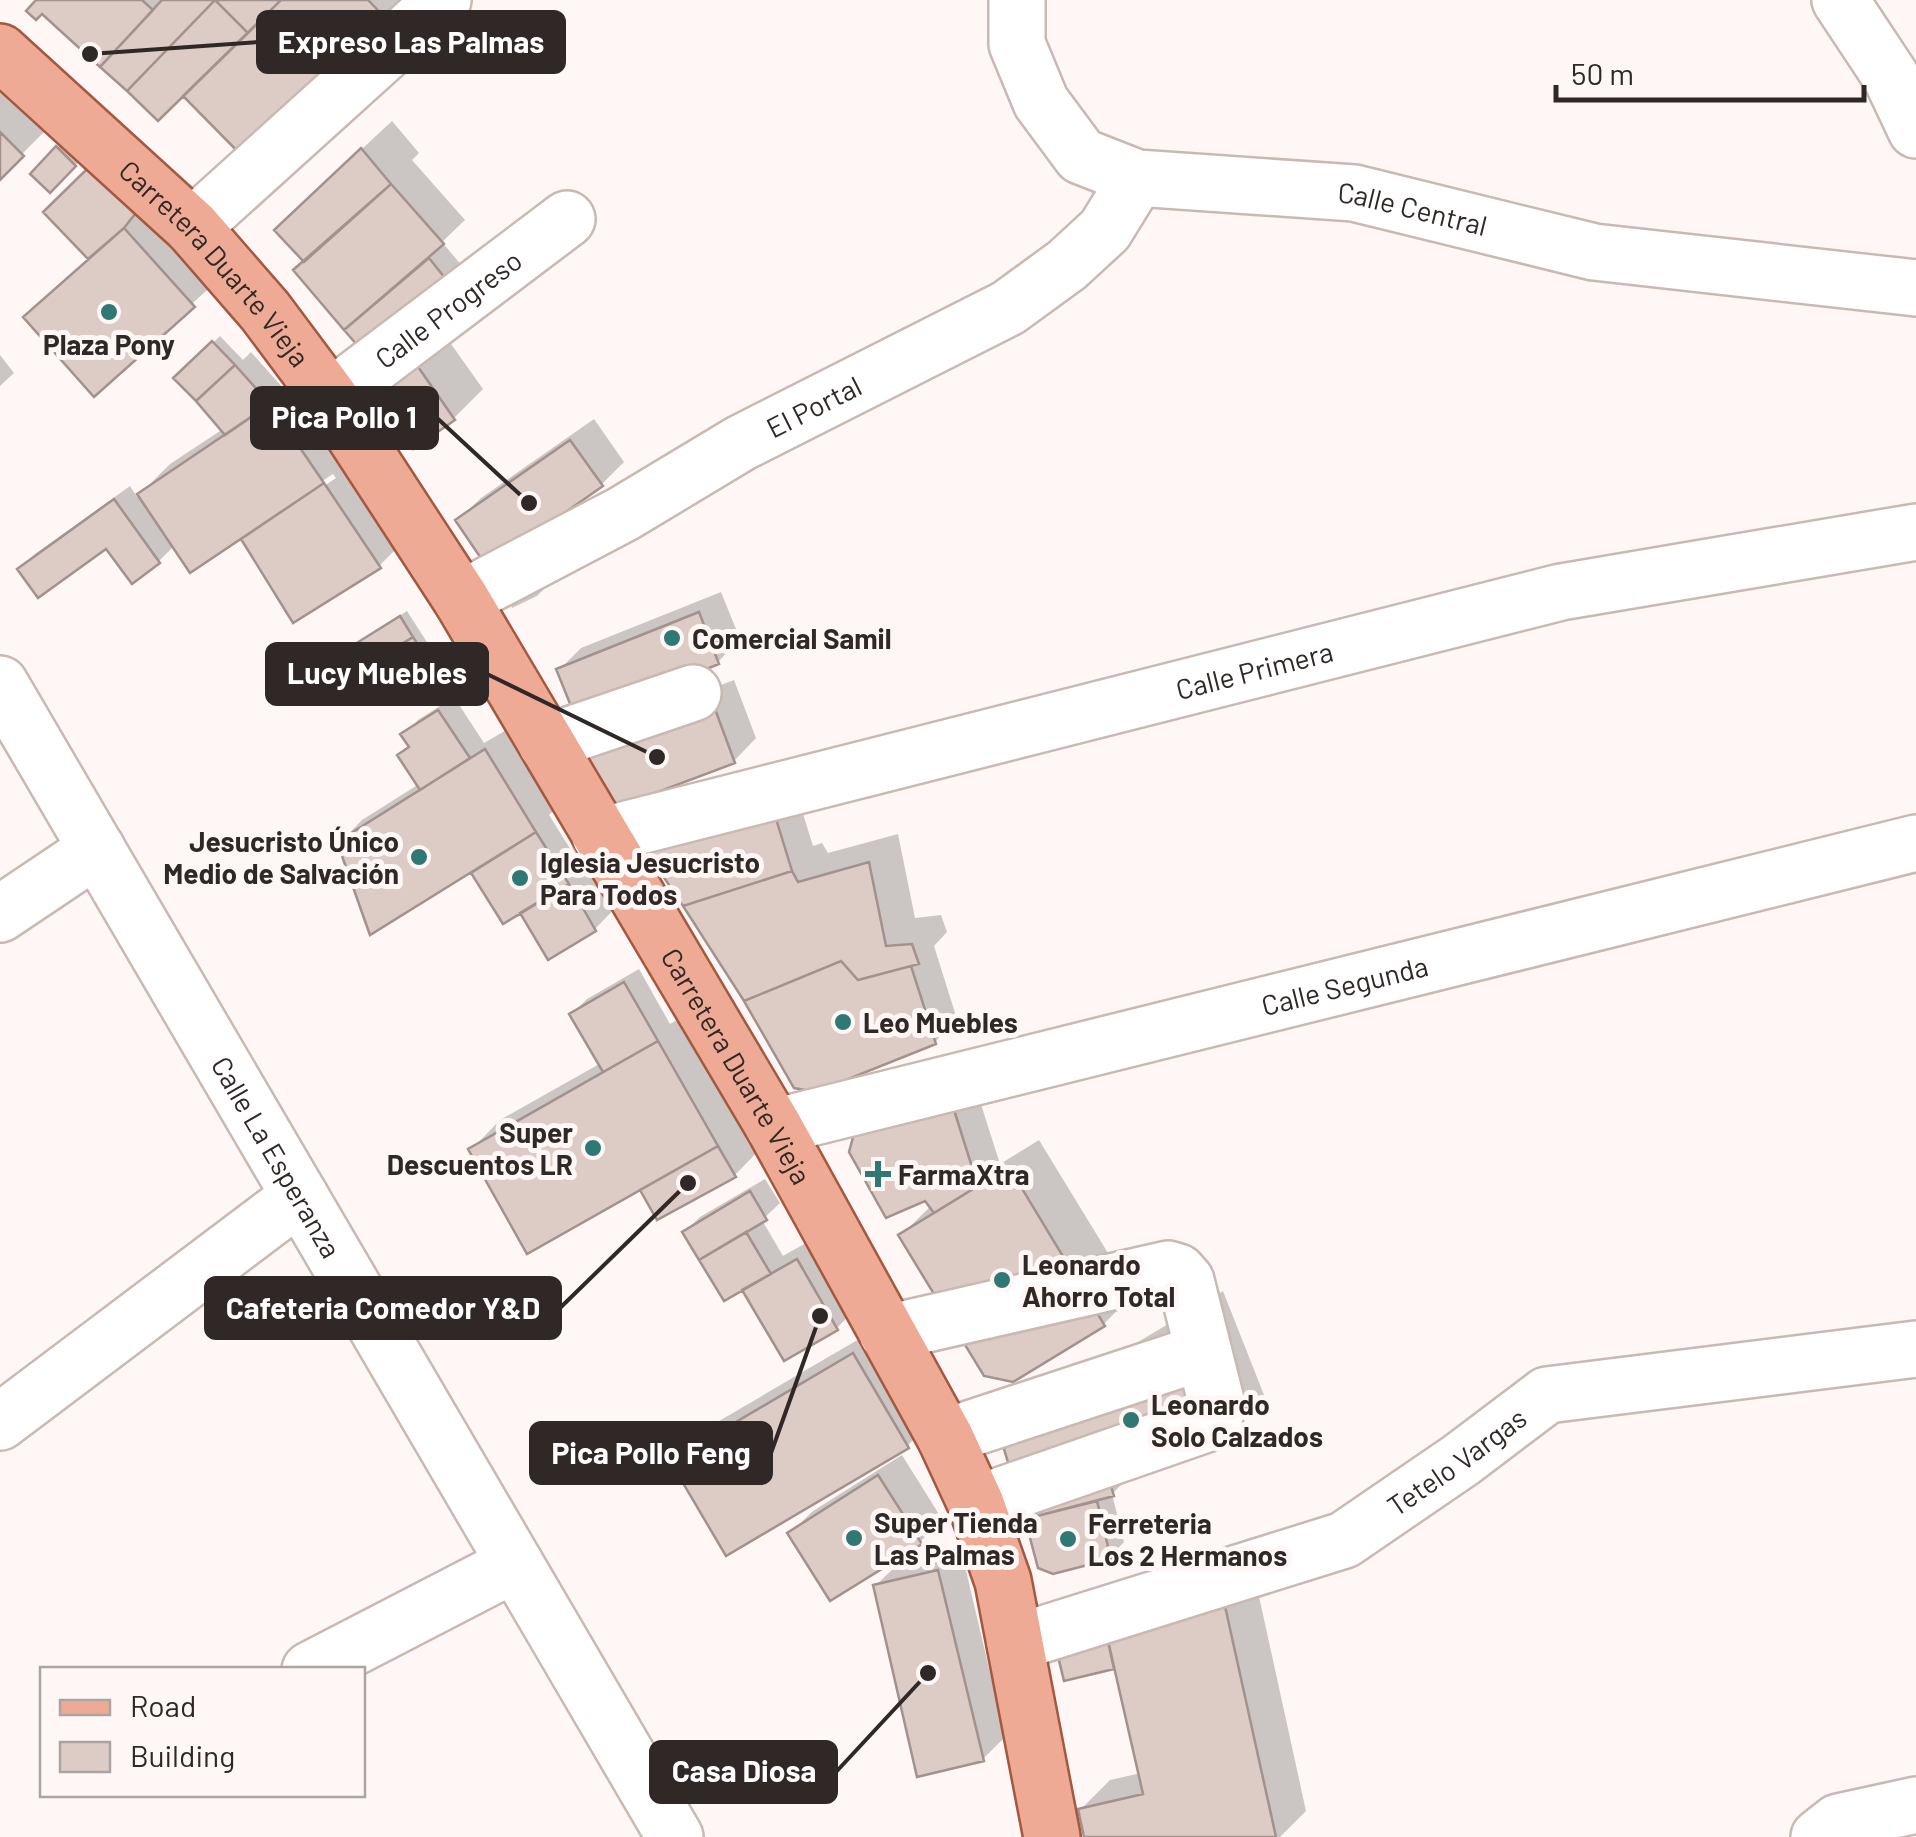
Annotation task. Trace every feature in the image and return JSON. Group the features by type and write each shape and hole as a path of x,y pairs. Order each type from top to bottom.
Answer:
{"main road":[{"name":"Carretera Duarte Vieja","path":"0,52 192,227 265,312 330,398 461,599 774,1127 946,1437 976,1504 1003,1582 1052,1837"}],"street":[{"path":"192,227 442,0"},
{"name":"Calle Central","path":"1017,0 1017,44 1041,102 1081,156 1138,178 1354,193 1594,252 1916,288"},
{"path":"1840,0 1891,77 1916,130"},
{"name":"El Portal","path":"461,599 624,514 742,443 1008,308 1067,265 1105,230 1138,178"},
{"name":"Calle Progreso","path":"330,398 567,219"},
{"name":"Calle Primera","path":"600,836 1561,592 1916,532"},
{"name":"Calle La Esperanza","path":"0,684 676,1837"},
{"path":"546,743 693,693"},
{"name":"Calle Segunda","path":"774,1127 1916,842"},
{"path":"0,914 96,849"},
{"path":"0,1422 300,1196"},
{"path":"887,1333 1168,1269 1178,1272 1186,1281 1217,1405 1216,1416 1206,1424 976,1504"},
{"name":"Tetelo Vargas","path":"1015,1643 1344,1540 1547,1395 1916,1350"},
{"path":"946,1437 1203,1352"},
{"path":"316,1667 515,1564"},
{"path":"1818,1837 1838,1822 1916,1805"}],"building":[{"path":"36,0 142,0 153,10 100,67 42,14 36,20 26,11"},
{"path":"162,0 215,0 127,91 100,67"},
{"path":"215,0 248,33 158,121 127,91"},
{"path":"215,0 281,0 248,33"},
{"path":"281,0 368,0 391,24 248,162 183,96"},
{"path":"0,132 24,156 0,180"},
{"path":"56,146 76,166 50,193 30,174"},
{"path":"361,148 391,184 304,262 274,230"},
{"path":"89,167 135,214 88,259 43,212"},
{"path":"391,184 444,244 344,330 293,270"},
{"name":"Plaza Pony","path":"124,228 195,307 94,397 23,317"},
{"path":"429,258 449,283 365,354 344,330"},
{"path":"212,341 235,365 196,401 173,378"},
{"path":"414,361 455,420 413,449 376,397"},
{"path":"235,365 270,404 225,435 196,401"},
{"path":"270,404 324,483 190,573 137,494"},
{"path":"570,440 603,486 487,567 455,520"},
{"path":"324,483 381,568 293,623 241,539"},
{"path":"114,499 160,563 132,584 106,549 38,598 17,569"},
{"name":"Comercial Samil","path":"699,612 719,664 591,715 571,706 556,669"},
{"path":"400,616 413,637 361,669 347,649"},
{"path":"413,637 427,659 375,692 361,669"},
{"path":"712,701 735,763 618,807 577,752"},
{"path":"438,710 470,758 420,790 397,755 409,747 400,734"},
{"name":"Jesucristo Único Medio de Salvación","path":"485,749 536,832 370,935 337,842"},
{"path":"769,796 792,871 683,906 647,852"},
{"name":"Iglesia Jesucristo Para Todos","path":"536,832 569,884 503,924 471,873"},
{"path":"869,862 886,946 912,944 919,964 858,980 841,961 744,1001 683,906 792,871 798,882"},
{"path":"569,884 596,931 548,960 520,913"},
{"name":"Leo Muebles","path":"841,961 858,980 911,966 936,1044 816,1092 794,1088 744,1001"},
{"path":"624,982 658,1041 603,1072 569,1014"},
{"name":"Super Descuentos LR","path":"658,1041 718,1146 527,1254 468,1149"},
{"path":"949,1094 978,1186 934,1213 925,1201 886,1218 849,1152 855,1130"},
{"path":"718,1146 736,1177 657,1220 640,1190"},
{"name":"Leonardo Ahorro Total","path":"1009,1167 1105,1326 1013,1382 984,1376 898,1235"},
{"path":"750,1191 767,1220 699,1260 682,1232"},
{"path":"746,1232 771,1274 724,1301 699,1260"},
{"path":"797,1259 838,1330 784,1361 742,1290"},
{"name":"Leonardo Solo Calzados","path":"1193,1319 1235,1427 1108,1476 1114,1496 1025,1519 1004,1449 1035,1413"},
{"path":"853,1353 909,1448 726,1556 670,1461"},
{"name":"Super Tienda Las Palmas","path":"878,1475 922,1544 830,1601 787,1533"},
{"name":"Ferreteria Los 2 Hermanos","path":"1097,1501 1111,1559 1053,1574 1038,1568 1025,1519"},
{"path":"938,1570 984,1761 917,1777 873,1585"},
{"path":"1223,1597 1276,1837 1084,1837 1078,1809 1143,1794 1104,1623"},
{"path":"1104,1623 1114,1669 1064,1681 1054,1640"}],"place":[{"name":"Expreso Las Palmas","path":"90,54"},
{"name":"Plaza Pony","path":"109,312"},
{"name":"Pica Pollo 1","path":"529,503"},
{"name":"Comercial Samil","path":"672,638"},
{"name":"Lucy Muebles","path":"657,757"},
{"name":"Jesucristo Único Medio de Salvación","path":"419,857"},
{"name":"Iglesia Jesucristo Para Todos","path":"520,878"},
{"name":"Leo Muebles","path":"843,1022"},
{"name":"Super Descuentos LR","path":"593,1148"},
{"name":"FarmaXtra","path":"878,1174"},
{"name":"Cafeteria Comedor Y&D","path":"688,1183"},
{"name":"Leonardo Ahorro Total","path":"1002,1280"},
{"name":"Pica Pollo Feng","path":"820,1316"},
{"name":"Leonardo Solo Calzados","path":"1131,1420"},
{"name":"Super Tienda Las Palmas","path":"854,1538"},
{"name":"Ferreteria Los 2 Hermanos","path":"1068,1539"},
{"name":"Casa Diosa","path":"928,1673"}]}
